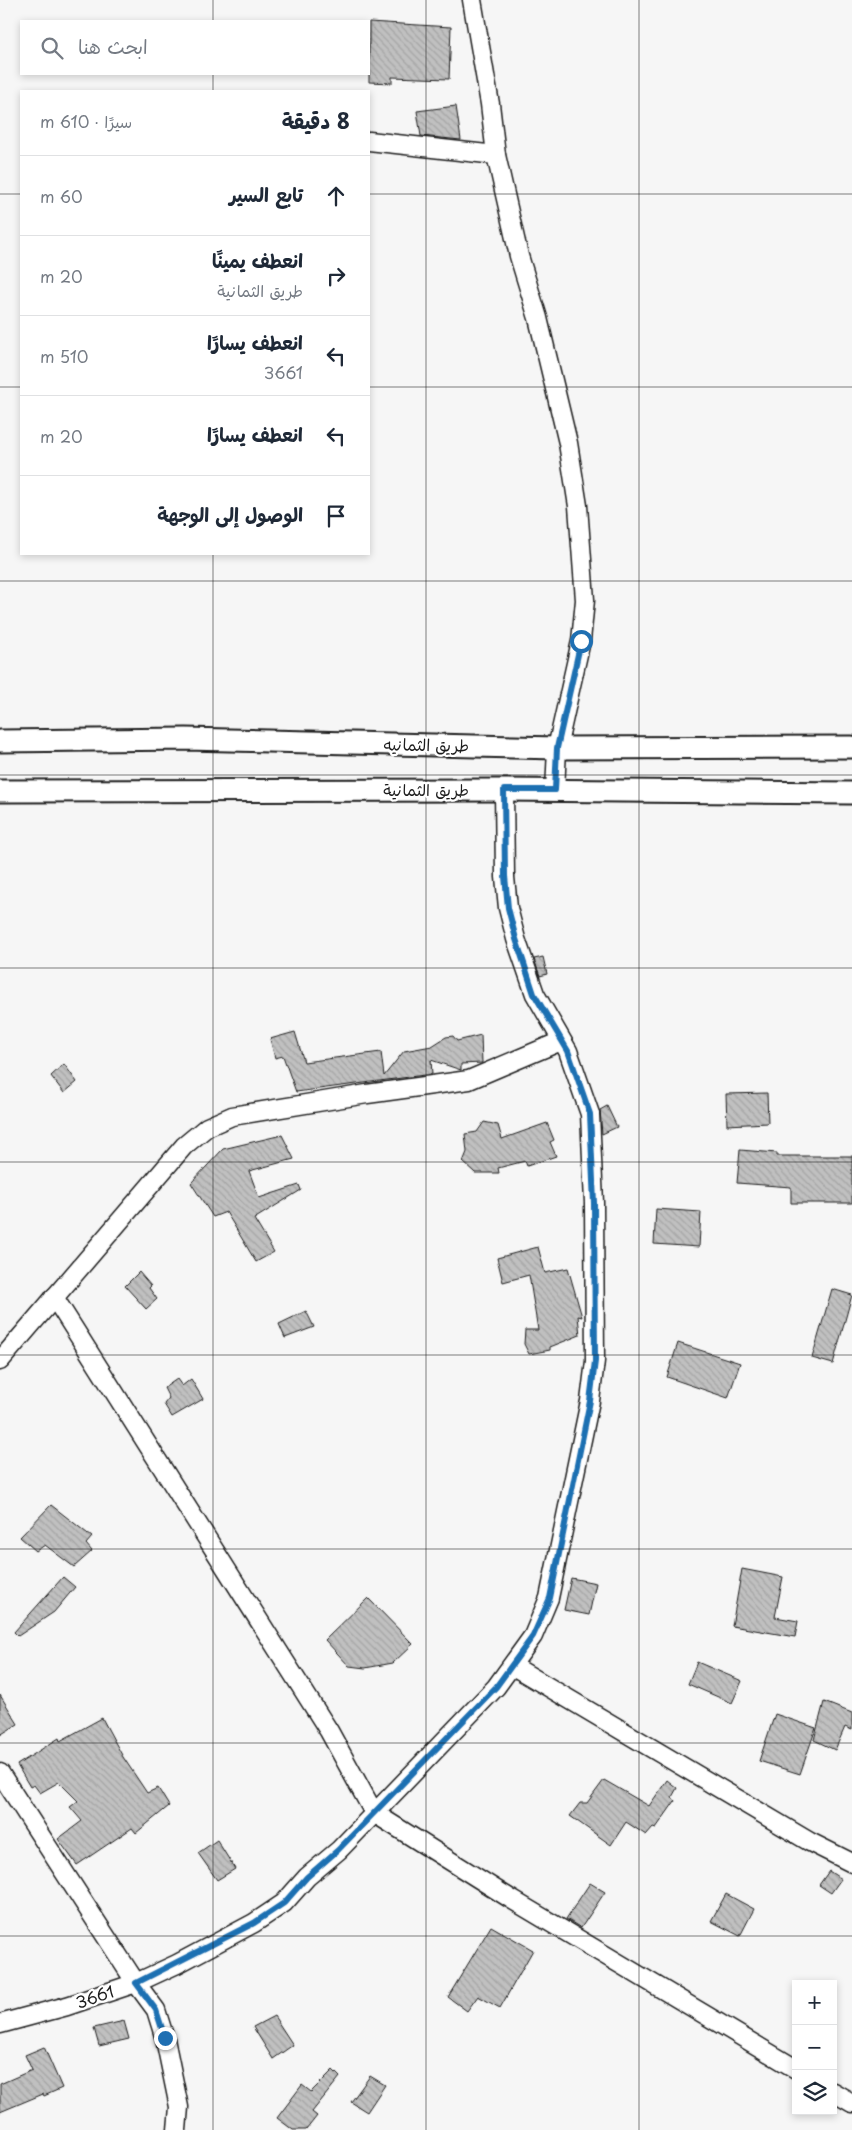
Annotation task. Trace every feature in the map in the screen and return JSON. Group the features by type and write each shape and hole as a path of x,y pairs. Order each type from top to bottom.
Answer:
{"street":[{"path":"472,0 490,104 496,154 519,256 538,318 568,443 578,506 584,600 581,641 557,748 555,790"},
{"path":"370,141 496,154"},
{"name":"طريق الثمانيه","path":"0,742 186,740 557,748 852,747"},
{"name":"3661","path":"0,2024 67,2006 136,1983 247,1927 284,1903 307,1877 338,1850 458,1729 513,1666 533,1636 550,1598 590,1401 595,1361 594,1203 590,1114 568,1051 534,994 508,908 503,825 504,790"},
{"name":"طريق الثمانية","path":"0,791 555,790 852,793"},
{"path":"0,1360 184,1146 207,1127 232,1116 468,1080 561,1041"},
{"path":"54,1297 329,1731 374,1813 511,1899 792,2067"},
{"path":"513,1666 810,1842 852,1863"},
{"path":"0,1773 136,1983 156,2010 165,2038 180,2107 177,2130"},
{"path":"837,2094 852,2103"}],"building":[{"path":"370,22 451,27 449,79 392,77 392,83 369,82"},
{"path":"456,106 461,140 421,136 417,111"},
{"path":"543,957 547,974 540,976 534,959"},
{"path":"295,1032 304,1062 381,1052 384,1076 404,1051 432,1046 446,1037 453,1036 457,1041 481,1035 482,1063 461,1064 461,1070 431,1060 432,1074 296,1092 283,1056 275,1058 270,1039"},
{"path":"64,1064 77,1082 64,1093 51,1076"},
{"path":"767,1093 768,1123 727,1125 726,1094"},
{"path":"607,1106 617,1127 602,1134 600,1110"},
{"path":"484,1122 498,1125 502,1139 547,1123 554,1140 550,1142 556,1156 527,1166 525,1161 498,1168 499,1173 475,1173 463,1162 467,1152 465,1134 477,1132"},
{"path":"282,1135 294,1159 249,1171 259,1198 299,1185 301,1190 254,1219 274,1252 256,1262 226,1212 213,1217 191,1183 223,1149"},
{"path":"740,1150 777,1153 777,1156 852,1156 852,1203 791,1203 791,1187 737,1183"},
{"path":"656,1209 701,1212 699,1247 654,1244"},
{"path":"538,1247 545,1273 568,1268 582,1317 578,1316 580,1335 550,1347 550,1350 529,1354 524,1344 525,1330 538,1330 529,1275 503,1282 497,1258"},
{"path":"139,1272 151,1286 149,1288 157,1299 146,1309 125,1286"},
{"path":"832,1289 852,1295 833,1364 812,1358"},
{"path":"306,1311 314,1327 285,1338 279,1324"},
{"path":"678,1343 740,1363 728,1398 667,1377"},
{"path":"177,1379 182,1386 191,1379 203,1399 172,1417 164,1404 169,1398 164,1388"},
{"path":"51,1505 92,1537 86,1544 92,1551 74,1567 45,1545 36,1551 20,1537"},
{"path":"742,1569 783,1577 775,1617 798,1621 795,1637 732,1626"},
{"path":"63,1577 75,1587 54,1612 18,1636 14,1632"},
{"path":"571,1578 596,1583 589,1615 564,1610"},
{"path":"368,1598 413,1644 393,1663 365,1668 349,1666 325,1640"},
{"path":"697,1662 742,1681 732,1703 688,1684"},
{"path":"0,1695 18,1724 0,1735"},
{"path":"824,1702 852,1713 852,1730 845,1727 835,1750 814,1740"},
{"path":"775,1714 816,1728 800,1774 759,1761"},
{"path":"102,1718 123,1757 147,1793 158,1788 169,1806 136,1833 132,1828 77,1865 58,1839 82,1821 70,1807 78,1801 59,1782 40,1793 34,1785 30,1787 17,1765 59,1738 60,1741"},
{"path":"604,1780 649,1806 667,1780 677,1788 672,1797 675,1801 656,1828 653,1827 646,1835 626,1822 611,1845 570,1816 580,1803 587,1803"},
{"path":"217,1840 235,1869 217,1880 198,1853"},
{"path":"829,1871 841,1879 831,1893 819,1885"},
{"path":"590,1883 605,1892 581,1928 566,1919"},
{"path":"726,1894 754,1909 740,1936 711,1921"},
{"path":"491,1926 533,1950 500,2008 478,1996 467,2011 448,1997"},
{"path":"274,2016 293,2045 273,2059 253,2027"},
{"path":"124,2021 129,2039 99,2046 94,2028"},
{"path":"44,2047 62,2088 0,2112 0,2084 32,2070 25,2055"},
{"path":"333,2070 340,2077 312,2112 317,2116 306,2130 293,2130 277,2118 302,2085 311,2092"},
{"path":"370,2076 385,2085 367,2112 351,2102"}],"route":[{"path":"165,2038 156,2010 136,1983 177,1964 254,1923 284,1903 307,1877 338,1850 418,1767 458,1729 496,1687 533,1636 550,1598 554,1567 567,1520 590,1401 595,1361 594,1203 590,1114 568,1051 534,994 516,939 508,908 505,876 504,790 555,790 557,748 581,641"}]}
